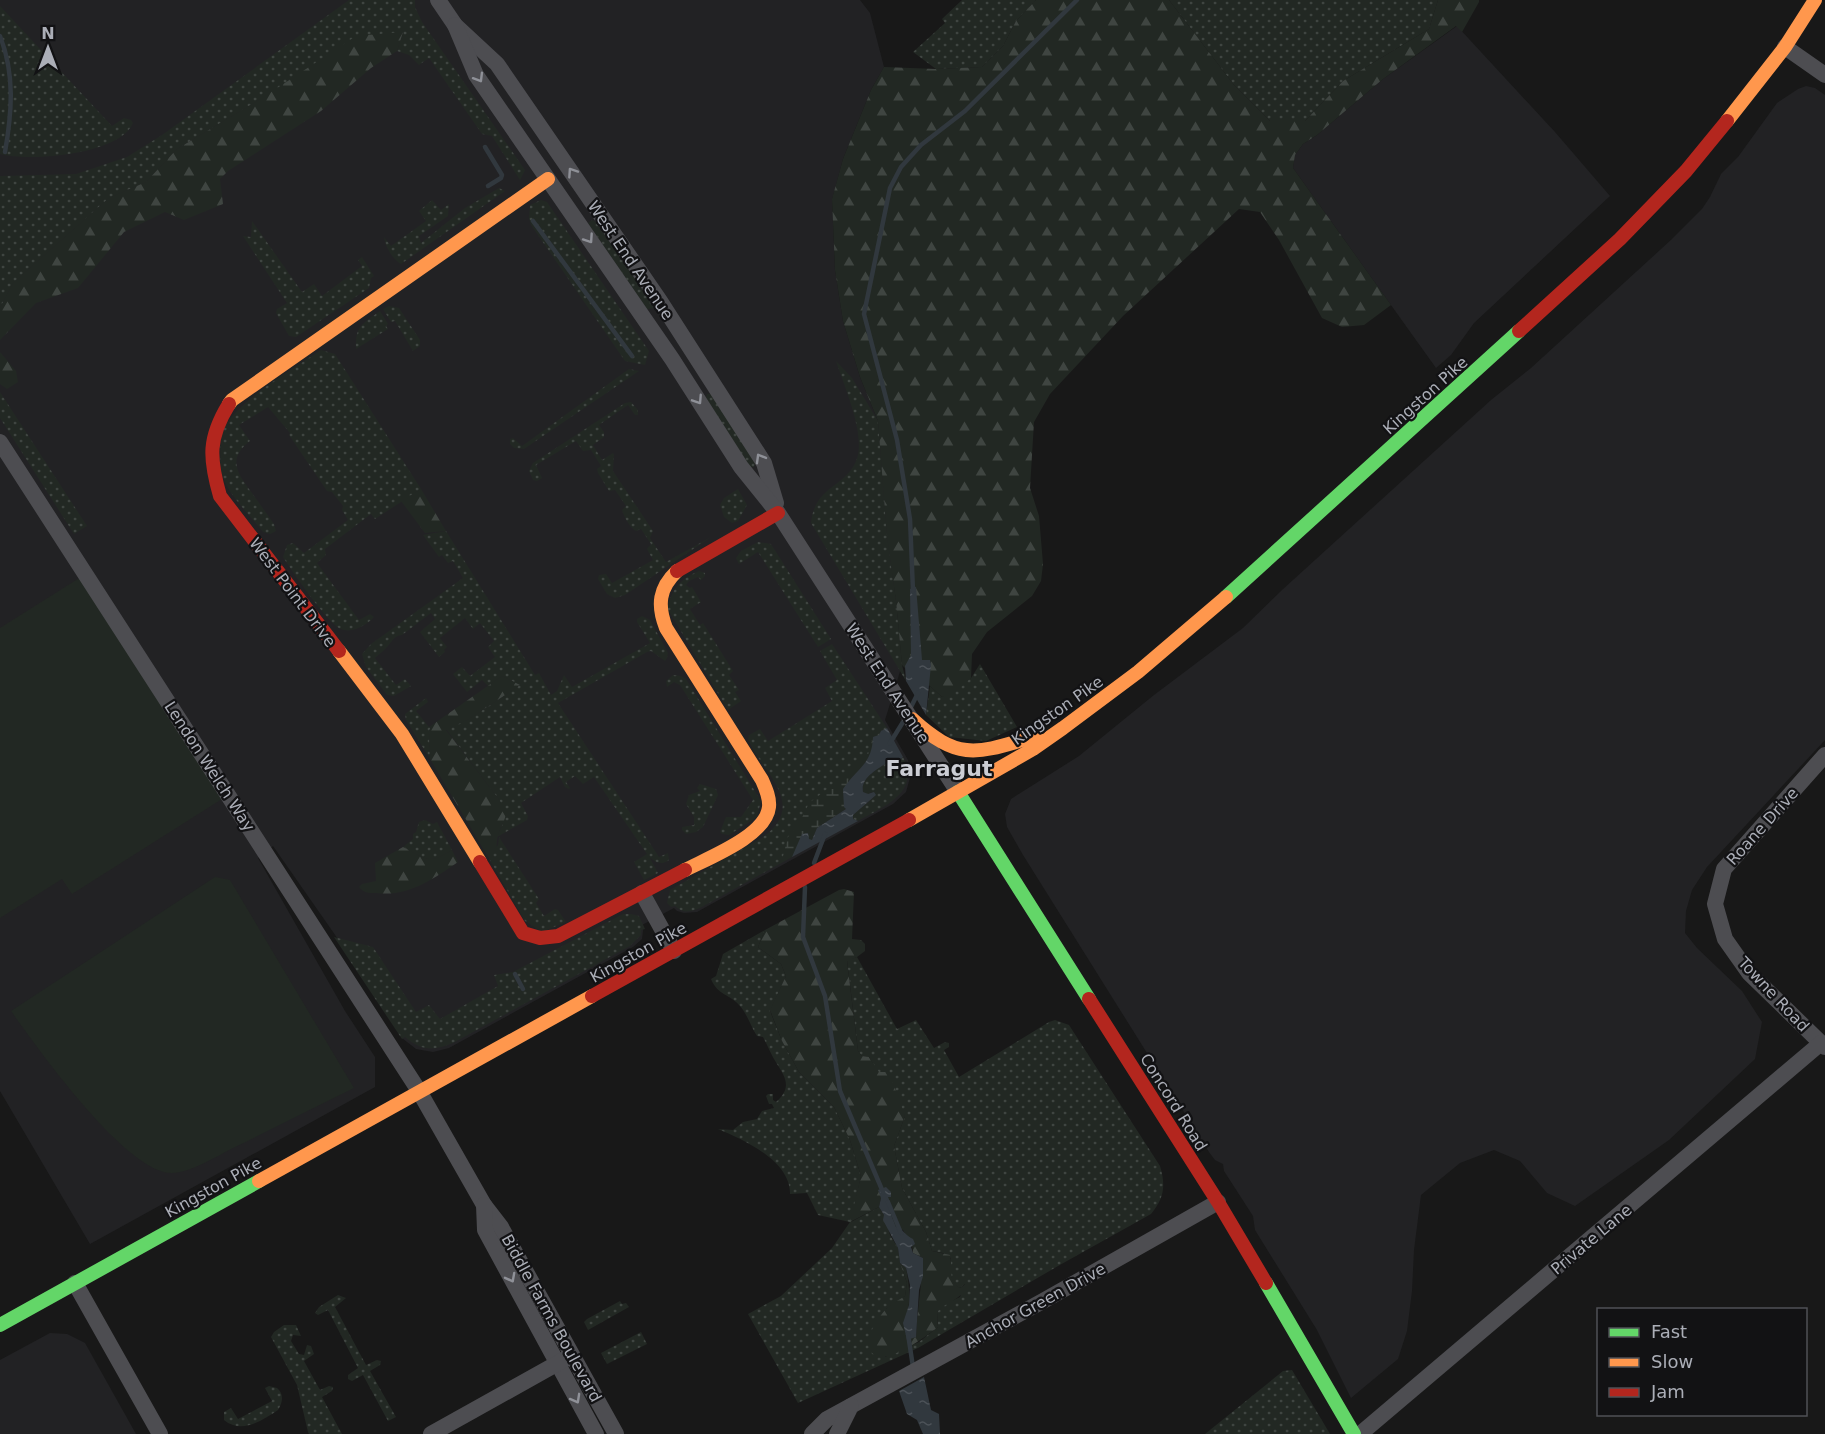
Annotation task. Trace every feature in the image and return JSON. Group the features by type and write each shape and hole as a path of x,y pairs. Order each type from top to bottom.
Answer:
{"street":[{"name":"West End Avenue","path":"438,0 455,25 476,75 672,359 741,467 778,513 958,792"},
{"name":"Kingston Pike","path":"0,1325 850,853 1033,749 1063,728 1138,672 1243,583 1620,239 1686,171 1785,47 1815,0"},
{"name":"West End Avenue","path":"455,25 497,64 660,301 764,463 778,513"},
{"path":"1785,47 1825,75"},
{"name":"West Point Drive","path":"548,179 232,400 220,418 213,435 210,463 220,496 402,734 523,933 538,939 558,936 744,839 765,818 770,804 769,795 762,780 666,628 660,616 658,600 671,575 778,513"},
{"name":"Lendon Welch Way","path":"0,442 419,1091"},
{"path":"915,723 950,747 967,750 997,747 1063,728"},
{"name":"Roane Drive","path":"1715,904 1724,869 1825,755"},
{"name":"Concord Road","path":"958,792 1218,1202 1354,1434"},
{"path":"642,893 674,951"},
{"name":"Towne Road","path":"1715,904 1725,939 1749,973 1823,1045"},
{"name":"Private Lane","path":"1360,1434 1823,1045"},
{"name":"Biddle Farms Boulevard","path":"419,1091 484,1205 501,1227 616,1434"},
{"name":"Anchor Green Drive","path":"812,1434 827,1419 1218,1202"},
{"name":"Biddle Farms Boulevard","path":"484,1205 485,1230 596,1434"},
{"path":"75,1283 160,1434"},
{"path":"431,1434 573,1355"},
{"path":"837,1434 851,1406"}],"shaded area":[{"path":"0,0 860,0 870,13 884,67 871,90 843,159 832,200 835,270 843,321 860,377 878,421 902,665 885,720 908,760 911,774 906,792 893,804 697,912 684,913 674,908 642,925 642,939 633,947 449,1048 433,1052 416,1049 402,1038 340,942 273,846 258,858 345,1011 375,1057 375,1087 90,1244 0,1091"},
{"path":"1457,26 1555,132 1610,196 1474,323 1451,355 1436,368 1293,168 1295,155 1303,144 1317,135 1383,79"},
{"path":"1806,86 1815,88 1825,95 1825,740 1707,867 1692,890 1686,911 1685,933 1697,948 1742,991 1762,1022 1755,1059 1669,1140 1575,1206 1547,1193 1520,1161 1494,1150 1460,1163 1421,1195 1407,1331 1398,1359 1351,1398 1317,1330 1255,1230 1253,1216 1224,1171 1223,1164 1215,1160 1209,1152 1023,855 1007,827 1005,814 1011,799 1079,756 1154,695 1243,628 1491,400 1531,368 1702,209 1721,174 1738,157 1777,103"},
{"path":"50,1333 67,1334 85,1343 136,1434 0,1434 0,1360"}],"green space":[{"path":"349,0 415,0 415,7 422,22 525,170 520,180 492,136 482,134 429,58 419,65 409,55 397,51 403,32 259,100 177,149 146,182 109,198 13,283 0,308 0,176 76,174 127,157 162,135"},
{"path":"962,0 1036,0 1016,21 1003,46 982,67 936,69 913,52 945,23 942,19"},
{"path":"1036,0 1169,0 1234,85 1270,121 1305,121 1343,81 1429,29 1438,0 1479,0 1479,2 1462,32 1456,26 1383,79 1317,135 1303,144 1295,155 1293,168 1391,305 1364,325 1342,327 1322,318 1279,240 1260,212 1239,209 1123,316 1050,394 1034,422 1030,488 1039,516 1043,564 1041,581 1032,596 987,632 972,654 971,678 955,692 942,697 902,665 887,536 878,421 860,377 843,321 835,270 832,199 843,159 871,90 884,67 936,69 982,67 1003,46 1016,21"},
{"path":"1169,0 1438,0 1429,29 1343,81 1305,121 1270,121 1234,85"},
{"path":"0,6 112,126 124,118 131,120 133,123 125,134 93,149 72,154 31,157 0,154"},
{"path":"403,32 397,51 371,68 321,111 228,171 220,179 223,204 184,220 165,212 124,232 78,288 36,303 0,340 0,308 13,283 109,198 146,182 177,149 259,100 356,36"},
{"path":"499,188 505,191 401,264 390,252 384,237 391,246 426,221 419,211 432,200 441,210 449,204 448,216 419,236 421,243 465,208"},
{"path":"541,200 547,202 649,351 645,365 625,361 531,225 530,205"},
{"path":"592,220 596,222 655,308 647,309 588,223"},
{"path":"252,221 302,292 314,284 322,296 362,266 358,260 362,257 374,276 371,278 369,288 296,337 289,336 276,313 277,309 287,303 243,236 251,237"},
{"path":"389,306 399,308 420,340 420,346 413,351 395,321 391,322 383,309"},
{"path":"380,311 388,324 386,326 388,329 356,349 358,330"},
{"path":"321,350 335,354 421,489 375,519 371,514 325,549 326,555 317,563 359,620 370,614 374,617 354,630 341,629 328,618 283,557 287,545 293,543 304,553 348,520 342,510 343,506 332,492 327,491 289,435 290,433 268,407 239,425 250,441 238,454 237,466 242,479 274,524 276,531 270,534 263,532 233,495 221,471 221,436 228,422 251,398"},
{"path":"0,352 16,371 18,382 7,389 0,384"},
{"path":"836,361 852,378 878,421 887,536 902,665 906,681 811,523 818,501 851,470 859,451 857,425"},
{"path":"629,369 639,371 524,449 514,448 510,444 510,439 513,438 522,446"},
{"path":"0,392 87,526 74,534 0,418"},
{"path":"707,394 712,394 755,463 754,467 750,467 706,398"},
{"path":"631,402 638,410 638,415 635,415 628,405 599,425 604,432 604,437 593,445 602,460 613,453 613,471 653,531 650,538 666,562 711,537 625,595 615,598 607,594 598,579 599,575 606,574 612,583 653,560 647,549 651,544 641,529 636,531 628,522 622,510 626,506 615,490 609,491 598,473 597,469 601,466 591,450 583,451 576,441 536,465 542,478 537,481 533,480 529,471 533,463 625,403"},
{"path":"421,489 446,531 425,533 401,501"},
{"path":"738,489 747,505 738,521 732,523 724,517 720,505 724,498"},
{"path":"446,531 535,675 539,673 551,695 557,691 564,675 572,687 650,643 637,619 642,616 650,620 668,653 665,661 651,651 647,652 558,703 659,857 668,853 669,860 664,863 650,858 658,873 644,880 634,862 647,854 594,777 583,784 575,776 566,782 569,789 565,787 560,777 521,803 528,816 527,820 497,837 503,823 500,801 446,729 469,719 520,685 502,676 488,686 482,680 467,692 453,674 462,667 470,676 495,657 488,647 494,641 480,623 473,629 465,618 440,638 447,647 439,657 420,632 435,619 431,613 395,638 375,658 396,685 405,679 411,686 394,696 387,695 366,667 362,654 371,644 463,578 453,561 448,563 442,555 439,557 423,535"},
{"path":"758,542 771,544 831,639 818,647 758,552 739,564 736,558 741,551"},
{"path":"699,571 705,573 705,576 701,580 698,577 689,581 686,585 692,587 701,602 690,609 700,625 703,623 733,671 729,675 739,690 735,692 741,701 728,710 667,608 678,585"},
{"path":"81,577 222,799 72,894 62,879 0,918 0,628"},
{"path":"832,644 887,728 881,731 873,751 800,842 792,857 700,908 687,912 675,906 671,907 667,903 670,890 760,839 774,826 781,814 782,802 779,790 755,753 748,739 749,735 760,729 768,741 832,701 825,688 837,680 820,651"},
{"path":"980,664 1017,727 986,741 949,737 926,715 930,686 942,697 971,678"},
{"path":"673,675 686,679 761,801 757,817 729,835 720,832 726,817 741,817 753,800 680,685 674,682 667,687 666,681"},
{"path":"502,676 520,685 469,719 446,730 500,801 506,815 496,847 487,855 430,759 429,731 432,725"},
{"path":"426,698 428,702 416,711 429,727 432,725 429,731 430,759 406,720 405,714"},
{"path":"873,737 871,751 866,762 848,781 847,808 817,828 812,840 800,842 792,857 782,860 788,837 800,822 809,803 856,767 867,754"},
{"path":"903,757 907,769 904,789 879,810 858,821 853,819 853,815 874,797 872,792 868,794 863,792 867,778 893,758"},
{"path":"700,784 716,789 718,795 703,827 696,832 686,834 682,827 694,825 694,817 686,804 689,795 700,791 697,788"},
{"path":"425,820 433,824 437,822 452,850 437,858 427,859 403,847 413,839 419,822"},
{"path":"499,837 539,899 536,903 544,916 555,909 566,922 542,932 525,921 487,855 498,845"},
{"path":"403,847 427,859 437,858 452,850 458,862 429,881 409,890 388,894 364,892 359,887 362,884 376,881 375,863"},
{"path":"215,877 230,880 354,1088 202,1164 172,1173 153,1168 108,1132 62,1079 11,1011"},
{"path":"844,889 854,892 852,939 861,940 865,944 865,951 847,961 858,1051 862,1056 869,1057 879,1072 889,1072 905,1116 894,1146 902,1188 926,1232 932,1251 950,1255 953,1282 960,1288 966,1284 959,1297 937,1312 938,1327 900,1352 883,1357 871,1352 869,1340 874,1326 886,1309 905,1296 907,1283 900,1263 906,1268 909,1289 905,1323 907,1339 916,1337 923,1258 913,1253 912,1245 903,1230 896,1228 890,1212 890,1203 881,1198 879,1207 850,1222 861,1176 850,1140 834,1107 799,1072 782,1041 770,1010 786,976 781,964 758,947 765,930"},
{"path":"623,914 639,916 645,929 641,930 641,935 630,946 453,1043 434,1048 422,1047 405,1037 402,1039 334,937 373,947 416,1012 429,1005 440,1019 498,986 494,975 513,972"},
{"path":"765,930 758,947 781,964 786,976 770,1011 782,1041 799,1072 834,1107 850,1140 861,1176 851,1222 879,1207 898,1248 907,1283 905,1296 886,1309 885,1357 919,1342 938,1327 937,1312 943,1305 960,1297 965,1284 960,1288 954,1283 951,1275 951,1258 943,1253 932,1251 926,1232 902,1188 894,1146 905,1116 869,1057 862,1056 858,1051 847,960 857,957 897,1029 916,1020 934,1048 945,1042 949,1043 949,1047 944,1050 959,1077 1049,1022 1055,1020 1069,1025 1160,1166 1163,1192 1151,1214 918,1348 798,1403 748,1314 781,1296 832,1248 850,1222 818,1215 807,1193 790,1194 783,1171 775,1162 740,1139 718,1129 733,1130 743,1122 757,1119 762,1111 774,1108 772,1104 769,1104 766,1096 773,1094 773,1100 776,1102 786,1088 783,1074 763,1037 757,1036 736,1001 717,989 711,979 716,976 723,954"},
{"path":"338,1295 346,1298 335,1307 366,1365 377,1360 381,1361 380,1365 370,1371 396,1417 388,1421 363,1375 352,1381 348,1379 348,1375 358,1368 328,1310 318,1315 315,1313 319,1307"},
{"path":"620,1301 629,1307 588,1330 584,1322 587,1319"},
{"path":"284,1325 296,1325 301,1336 293,1335 291,1341 299,1354 304,1355 307,1345 311,1346 314,1354 304,1361 320,1390 329,1386 333,1387 332,1391 322,1397 342,1434 309,1434 297,1385 271,1337"},
{"path":"641,1332 647,1344 607,1364 601,1353"},
{"path":"1292,1370 1330,1434 1205,1434 1283,1371"},
{"path":"269,1386 277,1388 282,1395 278,1410 251,1425 237,1426 224,1420 224,1412 231,1408 238,1419 272,1401 265,1388"}],"water":[{"path":"916,587 922,660 930,660 931,665 926,715 906,681 905,666 911,655 910,589"},
{"path":"887,728 903,757 893,758 864,782 863,792 868,794 874,792 876,795 853,815 853,819 858,821 792,857 802,834 808,833 809,839 812,840 817,828 846,809 843,789 867,760 873,737"},
{"path":"886,1187 891,1192 891,1197 888,1197 890,1212 896,1227 913,1239 915,1244 911,1247 913,1253 923,1258 916,1337 907,1340 903,1323 909,1305 910,1285 906,1268 900,1263 898,1248 883,1220 884,1215 879,1207 881,1198 878,1190"},
{"path":"924,1377 931,1410 939,1414 940,1434 923,1434 917,1420 907,1414 899,1391"}],"waterway":[{"path":"913,591 910,519 897,440 864,314 890,188 901,167 921,145 965,111 1077,0"},
{"path":"0,36 8,65 11,93 5,152"},
{"path":"485,147 502,175 488,186"},
{"path":"533,221 632,356"},
{"path":"910,709 918,693"},
{"path":"890,743 903,722"},
{"path":"814,863 825,834"},
{"path":"805,887 803,937 825,996 840,1091 883,1192"},
{"path":"515,974 523,989"},
{"path":"888,1202 901,1233"},
{"path":"908,1334 913,1367"}],"traffic: fast":[{"path":"1226,597 1519,331"},
{"path":"958,792 1089,999"},
{"path":"0,1325 259,1181"},
{"path":"1266,1283 1354,1434"}],"traffic: slow":[{"path":"1727,121 1785,47 1815,0"},
{"path":"229,404 548,179"},
{"path":"677,571 666,584 661,597 661,612 666,628 762,780 769,804 765,818 747,837 685,870"},
{"path":"909,820 1033,749 1063,728 1138,672 1226,597"},
{"path":"339,651 402,734 480,862"},
{"path":"912,719 943,743 970,750 999,747 1036,736"},
{"path":"259,1181 592,996"}],"traffic: jam":[{"path":"1519,331 1620,239 1686,171 1727,121"},
{"path":"229,404 217,427 212,448 212,459 220,496 339,651"},
{"path":"677,571 778,513"},
{"path":"592,996 909,820"},
{"path":"480,862 523,933 540,938 558,936 685,870"},
{"path":"1089,999 1218,1202 1266,1283"}],"district":[{"name":"Farragut","path":"939,768"}]}
